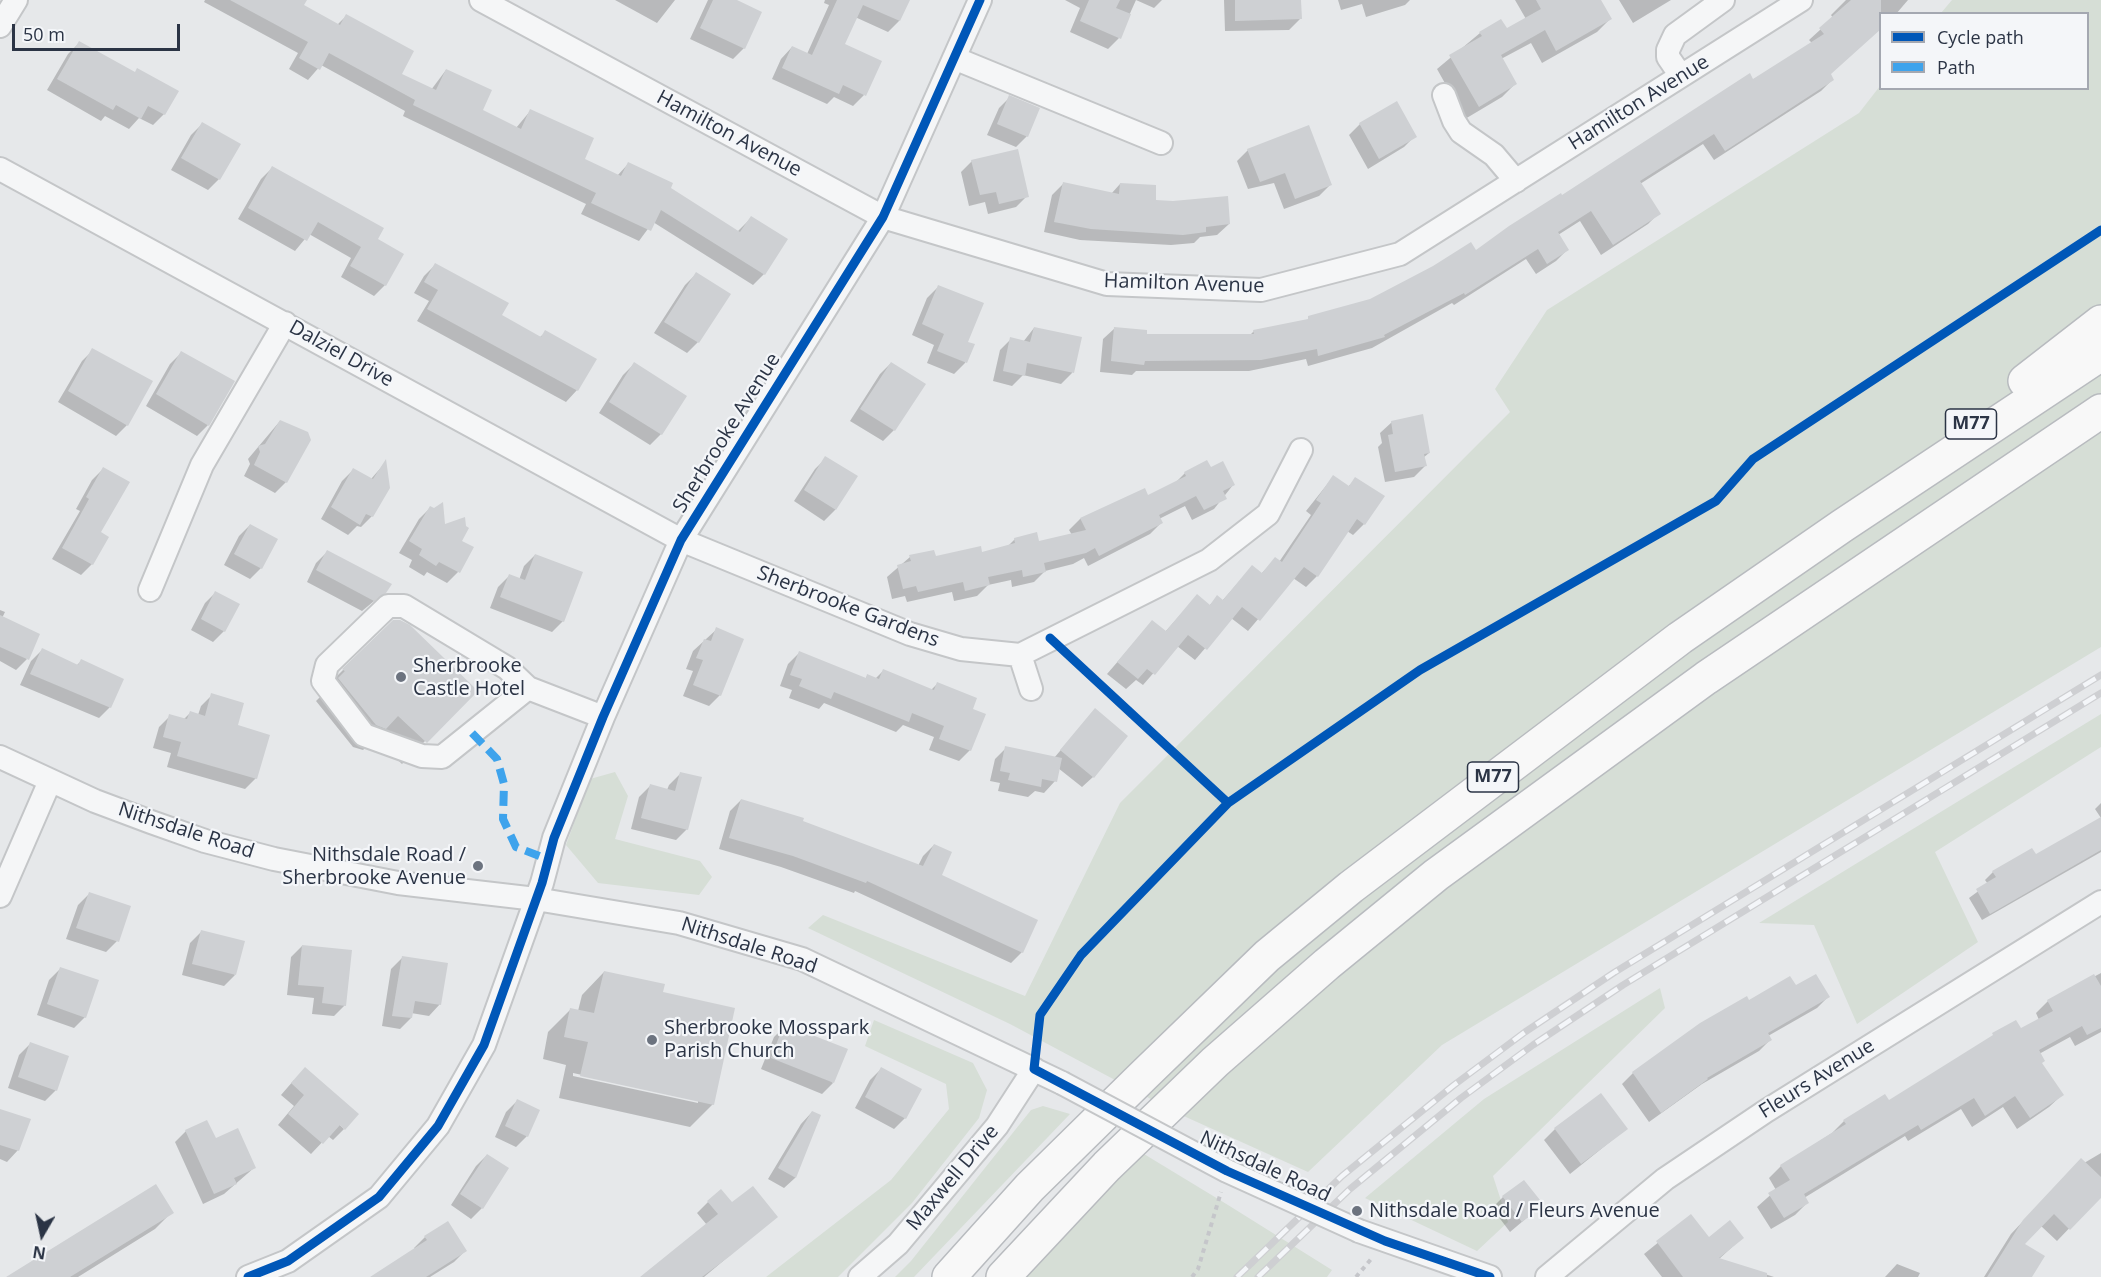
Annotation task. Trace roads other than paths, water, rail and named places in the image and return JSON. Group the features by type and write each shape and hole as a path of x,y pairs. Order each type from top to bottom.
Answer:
{"highway":[{"name":"M77","path":"1842,526 2101,322"},
{"name":"M77","path":"949,1277 1030,1187 1267,956 1351,887 1492,778 1680,638 1842,526 2101,354"},
{"name":"M77","path":"1003,1277 1107,1166 1215,1062 1327,964 1436,875 1706,678 2101,411"},
{"name":"M77","path":"1436,875 2101,435"}],"street":[{"path":"0,26 16,0"},
{"name":"Hamilton Avenue","path":"481,0 883,217 1107,284 1261,290 1400,254 1801,0"},
{"name":"Sherbrooke Avenue","path":"248,1277 288,1261 379,1197 438,1126 484,1045 536,899 554,838 603,717 681,540 883,217 980,0"},
{"path":"1681,76 1668,57 1668,50 1675,35 1723,0"},
{"path":"954,58 1161,143"},
{"path":"1444,95 1461,132 1494,155 1516,181"},
{"name":"Dalziel Drive","path":"0,169 681,540"},
{"path":"150,590 202,465 285,323"},
{"path":"1031,688 1020,655 1209,560 1268,514 1301,450"},
{"name":"Sherbrooke Gardens","path":"681,540 910,634 961,650 1020,655"},
{"path":"528,688 442,757 422,756 364,735 323,681 327,665 388,606 404,606 507,668 528,688 603,717"},
{"name":"Nithsdale Road","path":"0,757 50,781 194,837 273,859 398,883 536,899 680,923 801,959 1034,1069 1227,1171 1359,1231 1490,1277"},
{"path":"0,896 50,781"},
{"name":"Fleurs Avenue","path":"1547,1277 1665,1179 1748,1123 2101,902"},
{"name":"Maxwell Drive","path":"860,1277 906,1235 996,1126 1034,1069"}],"railway":[{"path":"1237,1277 1342,1176 1454,1085 1525,1032 1615,972 2101,675"},
{"path":"1258,1277 1350,1189 1461,1098 1533,1045 1623,985 2101,693"}],"place":[{"name":"Sherbrooke Castle Hotel","path":"401,677"},
{"name":"Nithsdale Road / Sherbrooke Avenue","path":"478,866"},
{"name":"Sherbrooke Mosspark Parish Church","path":"652,1040"},
{"name":"Nithsdale Road / Fleurs Avenue","path":"1357,1211"}]}
